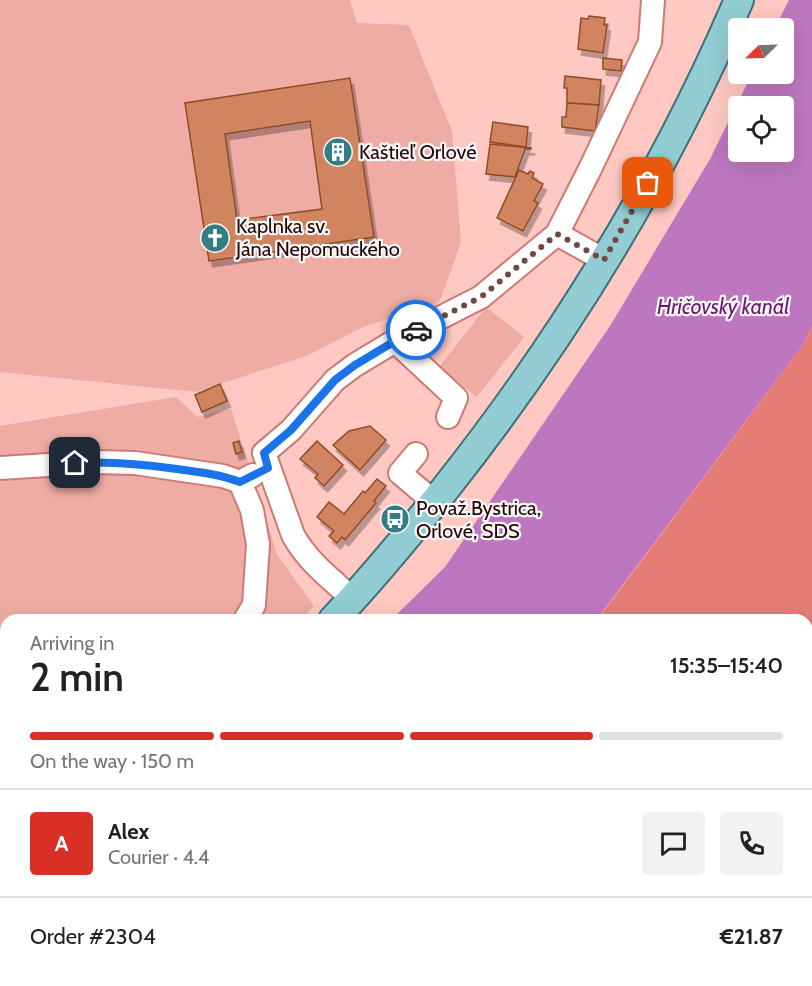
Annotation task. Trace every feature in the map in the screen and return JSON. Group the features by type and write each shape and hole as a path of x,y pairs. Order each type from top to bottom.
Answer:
{"main road":[{"path":"339,614 473,453 538,363 604,260 681,125 739,0"}],"street":[{"path":"353,599 308,558 299,546 264,453 291,430 335,380 355,365 395,341 481,297 557,234 650,42 653,0"},
{"path":"557,234 604,260"},
{"path":"395,341 456,398 448,417"},
{"path":"416,454 400,473 434,502"},
{"path":"0,468 96,462 135,463 223,476 240,482 268,468"},
{"path":"240,482 252,510 258,544 254,605 249,614"}],"shaded area":[{"path":"0,0 350,0 357,23 409,25 452,131 461,242 440,301 363,327 306,356 196,392 0,372"},
{"path":"486,307 524,337 477,397 439,367"},
{"path":"812,326 812,614 601,614 803,345"},
{"path":"176,397 197,417 231,409 277,554 314,606 307,614 0,614 0,426"}],"water":[{"name":"Hričovský kanál","path":"789,0 812,0 812,326 803,345 601,614 397,614 445,567 610,326 710,159 728,123 728,162 794,162 794,96 741,96 747,84 794,84 794,18 780,18"}],"building":[{"path":"589,16 605,18 604,25 607,25 603,53 578,49 581,18 588,19"},
{"path":"603,58 622,60 621,71 603,69"},
{"path":"565,76 601,80 599,105 567,103 567,88 564,88"},
{"name":"Kaštieľ Orlové","path":"350,78 374,237 209,261 185,103","holes":["310,121 322,209 237,220 225,134"]},
{"path":"567,103 599,105 595,131 562,127 562,117 566,117"},
{"path":"493,122 528,127 526,147 490,142"},
{"path":"490,144 531,148 525,149 515,177 486,174"},
{"path":"519,170 528,174 530,171 534,173 532,178 543,184 534,201 538,203 523,231 497,218"},
{"path":"220,384 227,401 202,412 195,395"},
{"path":"370,426 386,440 360,470 333,445 349,431"},
{"path":"239,441 242,452 236,454 233,443"},
{"path":"317,441 343,465 324,486 315,478 318,474 300,459"},
{"path":"377,479 386,486 374,501 376,503 345,540 342,537 337,543 329,536 334,531 317,517 329,502 344,514 363,491 365,493"}],"way so far":[{"path":"416,330 481,297 557,234 604,260 648,183"}],"place":[{"name":"Kaštieľ Orlové","path":"338,152"},
{"name":"Kaplnka sv. Jána Nepomuckého","path":"215,238"},
{"name":"Považ.Bystrica, Orlové, SDS","path":"395,519"}],"route":[{"path":"75,463 135,463 223,476 240,482 268,468 264,453 291,430 335,380 355,365 416,330"}]}
